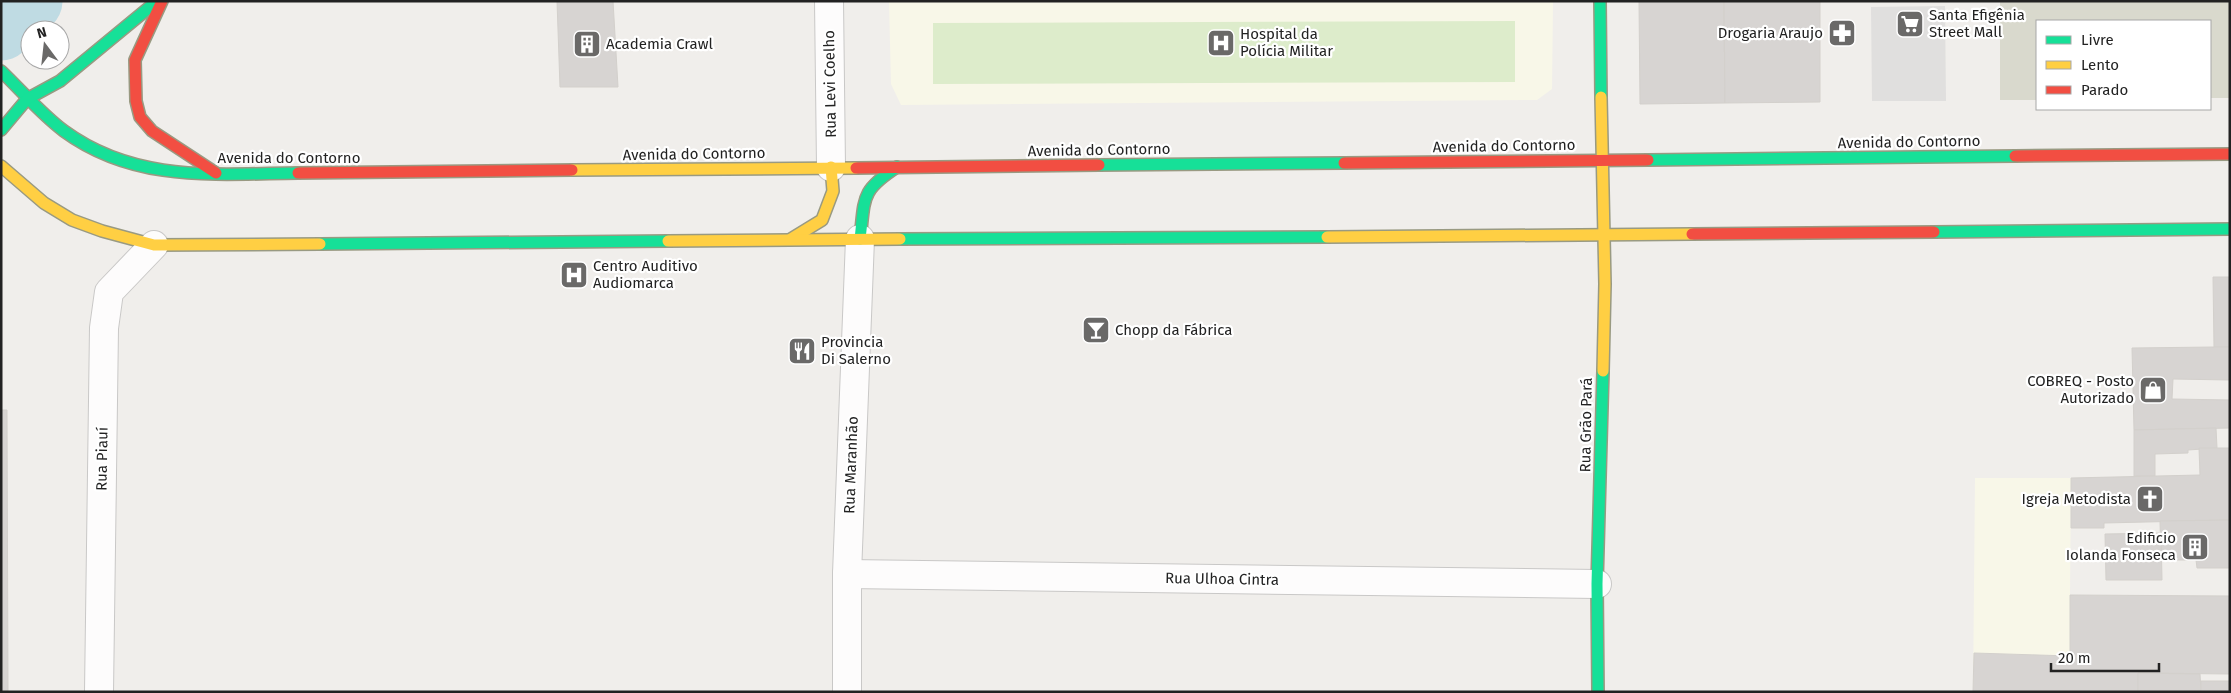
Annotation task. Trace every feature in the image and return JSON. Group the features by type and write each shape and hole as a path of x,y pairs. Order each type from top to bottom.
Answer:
{"main road":[{"path":"1,130 27,99 60,81 157,1"},
{"path":"162,1 135,60 136,101 140,117 152,131 217,174"},
{"name":"Rua Grão Pará","path":"1598,692 1598,584 1605,284 1601,160 1600,1"},
{"name":"Avenida do Contorno","path":"1,71 27,99 74,138 116,159 159,171 217,174 2230,154"},
{"path":"1,166 44,202 71,220 112,235 154,245 533,243 860,238 1604,235 2230,229"},
{"path":"791,239 822,220 834,191 831,167"},
{"path":"860,238 865,197 875,181 897,167"}],"street":[{"name":"Rua Levi Coelho","path":"829,1 831,167"},
{"name":"Rua Maranhão","path":"847,692 847,574 860,238"},
{"name":"Rua Piauí","path":"99,692 104,328 109,292 154,245"},
{"name":"Rua Ulhoa Cintra","path":"847,574 1598,584"}],"shaded area":[{"name":"Hospital da Polícia Militar","path":"889,1 1553,1 1552,89 1537,100 901,105 891,84"},
{"path":"2000,1 2230,1 2230,98 2211,98 2211,20 2036,20 2036,100 2000,100"},
{"path":"1945,6 1946,101 1872,101 1871,7"},
{"path":"1975,478 2071,478 2070,595 2230,596 2230,674 2139,673 2138,692 1973,692"}],"green space":[{"path":"1515,21 1515,82 933,84 933,23"}],"building":[{"name":"Academia Crawl","path":"557,1 613,1 618,87 560,87"},
{"path":"1639,1 1724,1 1725,103 1640,104"},
{"path":"1724,1 1820,1 1820,102 1725,103"},
{"path":"2213,277 2230,277 2230,347 2214,347"},
{"name":"COBREQ - Posto Autorizado","path":"2230,347 2230,380 2173,379 2172,399 2230,400 2230,428 2134,430 2132,348"},
{"path":"1,410 7,410 8,692 1,692"},
{"path":"2216,428 2217,448 2188,450 2188,453 2155,454 2155,476 2134,476 2134,430"},
{"name":"Igreja Metodista","path":"2199,448 2230,448 2230,520 2104,523 2104,528 2071,528 2071,478 2200,475"},
{"name":"Edificio Iolanda Fonseca","path":"2230,520 2230,568 2197,568 2196,560 2161,560 2160,521"},
{"path":"2161,533 2162,580 2106,580 2105,534"},
{"path":"2070,595 2230,596 2230,674 2138,673 2138,692 1973,692 1974,653 2070,656"},
{"path":"2138,673 2200,674 2201,691 2138,692"},
{"path":"2201,681 2230,681 2230,692 2201,692"}],"waterway":[{"path":"1,28 30,1"}],"traffic: fast":[{"path":"1,130 27,99 60,81 157,1"},
{"path":"1600,1 1601,97"},
{"path":"1,71 39,110 64,131 91,148 119,160 177,172 207,174 298,173"},
{"path":"1648,160 2015,156"},
{"path":"1099,165 1344,163"},
{"path":"860,239 866,197 876,183 897,167"},
{"path":"1934,232 2230,229"},
{"path":"900,239 1327,237"},
{"path":"320,244 668,241"},
{"path":"1598,692 1597,584 1603,371"}],"traffic: slow":[{"path":"1601,97 1605,284 1603,371"},
{"path":"1,166 44,203 72,220 102,231 154,245 320,244"},
{"path":"791,239 822,220 833,191 831,167"},
{"path":"572,170 856,168"},
{"path":"1327,237 1692,234"},
{"path":"668,241 900,239"}],"traffic: jam":[{"path":"162,1 135,60 136,101 140,117 152,131 216,173"},
{"path":"2015,156 2230,154"},
{"path":"1344,163 1648,160"},
{"path":"856,168 1099,165"},
{"path":"298,173 572,170"},
{"path":"1692,234 1934,232"}],"place":[{"name":"Santa Efigênia Street Mall","path":"1910,24"},
{"name":"Drogaria Araujo","path":"1842,33"},
{"name":"Hospital da Polícia Militar","path":"1221,43"},
{"name":"Academia Crawl","path":"587,44"},
{"name":"Centro Auditivo Audiomarca","path":"574,275"},
{"name":"Chopp da Fábrica","path":"1096,330"},
{"name":"Provincia Di Salerno","path":"802,351"},
{"name":"COBREQ - Posto Autorizado","path":"2153,390"},
{"name":"Igreja Metodista","path":"2150,499"},
{"name":"Edificio Iolanda Fonseca","path":"2195,547"}]}
